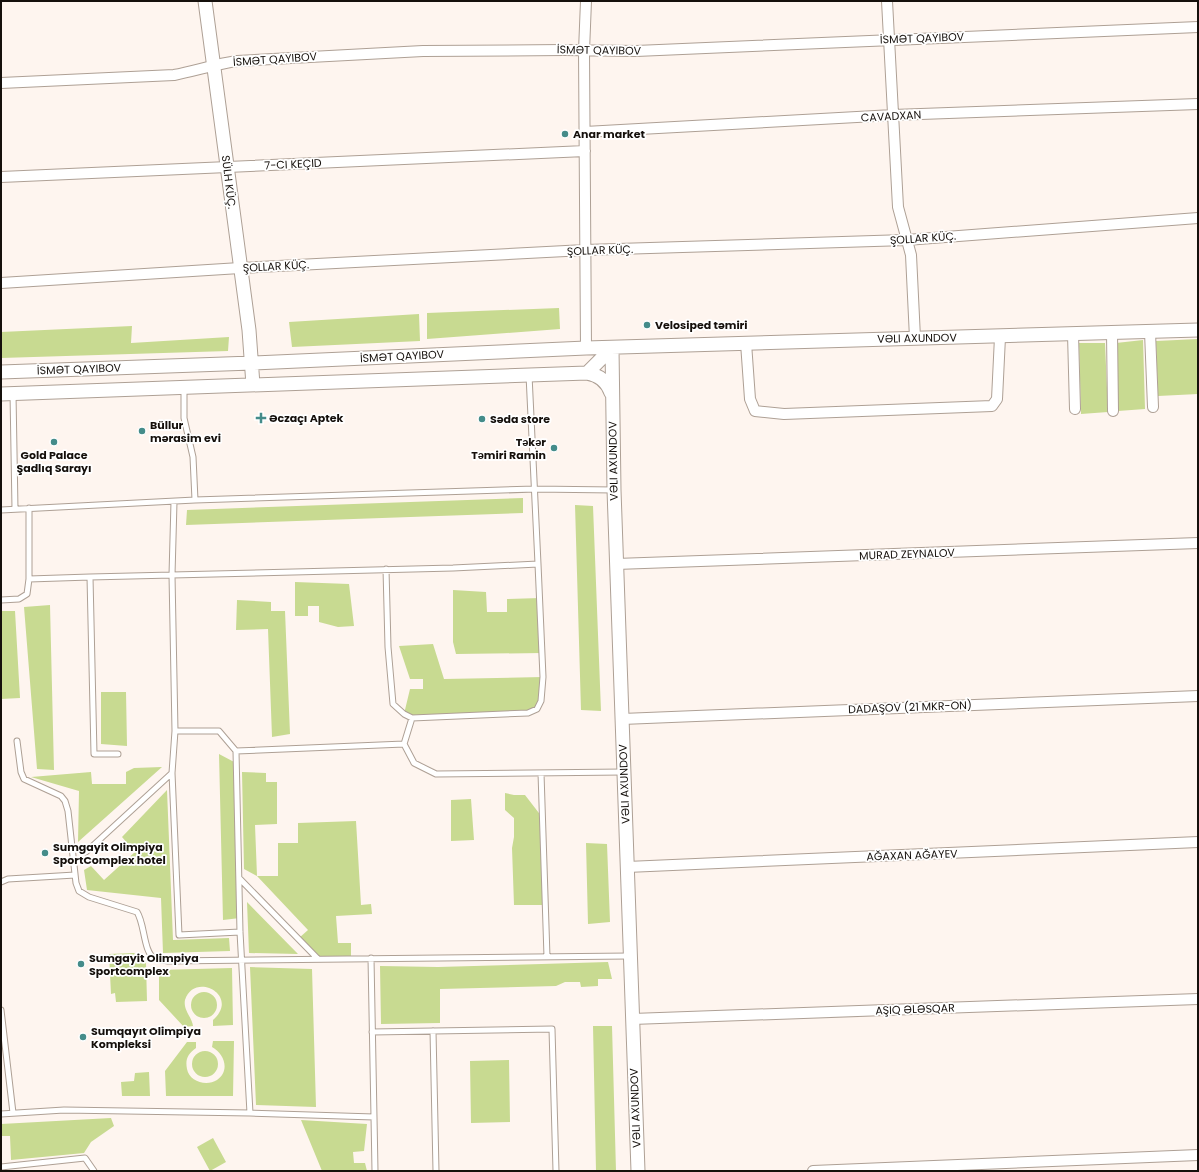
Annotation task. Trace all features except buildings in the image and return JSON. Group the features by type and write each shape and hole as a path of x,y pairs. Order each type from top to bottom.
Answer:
{"street":[{"name":"SÜLH KÜÇ.","path":"205,1 249,330 253,385"},
{"path":"586,1 584,51 587,373"},
{"path":"887,1 898,207 913,268 915,338"},
{"path":"1,83 174,75 237,61 423,51 636,51 1198,28"},
{"name":"CAVADXAN","path":"585,132 893,115 1198,104"},
{"name":"7-CI KEÇID","path":"1,177 585,151"},
{"name":"ŞOLLAR KÜÇ.","path":"1,283 240,268 585,250 906,240 1198,218"},
{"name":"VƏLI AXUNDOV","path":"7,372 586,348 1198,330"},
{"path":"1150,332 1153,407"},
{"path":"1112,333 1113,411"},
{"path":"1073,334 1075,409"},
{"path":"746,343 750,399 755,411 784,414 992,406 997,399 1000,337"},
{"path":"587,373 612,348"},
{"name":"VƏLI AXUNDOV","path":"612,348 616,564 638,1171"},
{"path":"7,372 7,394 587,373 595,374 603,380 610,389 612,398"},
{"name":"MURAD ZEYNALOV","path":"616,564 1198,543"},
{"name":"DADAŞOV (21 MKR-ON)","path":"622,719 1198,696"},
{"name":"AĞAXAN AĞAYEV","path":"627,867 1198,842"},
{"path":"632,1019 1198,999"},
{"path":"813,1171 1198,1155"}],"lane":[{"path":"386,569 388,647 393,704 404,714 412,718 528,713 537,709 541,701 543,677 529,374"},
{"path":"184,388 184,418 193,457 195,500"},
{"path":"7,394 15,509"},
{"path":"1,510 195,500 535,489 614,490"},
{"path":"174,502 172,575 175,731 172,773 179,935 240,932"},
{"path":"1,600 18,599 27,594 29,579 29,508"},
{"path":"29,579 538,564"},
{"path":"90,577 94,754 118,754"},
{"path":"412,718 404,744 414,763 436,774 624,772"},
{"path":"175,731 219,731 236,751 240,932 250,1113"},
{"path":"17,741 21,772 24,779 61,796 65,801 68,811 76,883 80,891 89,897 137,912 141,917 148,952 155,959 168,961 630,956"},
{"path":"236,751 404,744"},
{"path":"86,852 172,773"},
{"path":"541,773 547,957"},
{"path":"1,882 8,880 75,875"},
{"path":"239,878 318,959"},
{"path":"371,958 375,1171"},
{"path":"1,1010 13,1113"},
{"path":"372,1032 552,1029 556,1171"},
{"path":"433,1031 436,1171"},
{"path":"1,1114 64,1110 374,1117"},
{"path":"1,1167 85,1158 94,1171"}],"green space":[{"path":"559,308 560,329 427,339 427,313"},
{"path":"419,314 420,341 292,347 289,322"},
{"path":"132,326 131,343 229,337 228,351 1,358 1,332"},
{"path":"1198,339 1198,394 1158,396 1156,341"},
{"path":"1143,340 1145,409 1118,411 1116,343"},
{"path":"1079,343 1105,343 1108,412 1081,414"},
{"path":"523,498 523,513 186,525 187,510"},
{"path":"575,505 593,506 601,711 581,710"},
{"path":"295,582 349,584 354,626 338,627 319,622 319,606 308,606 308,616 295,616"},
{"path":"453,590 486,592 487,612 507,612 507,599 540,598 542,653 456,654 453,642"},
{"path":"237,600 271,602 271,611 285,611 290,734 272,737 268,629 236,630"},
{"path":"50,605 54,770 37,769 24,607"},
{"path":"1,611 15,611 20,698 1,699"},
{"path":"433,644 444,679 543,677 537,709 528,713 412,718 404,714 410,689 423,689 423,679 410,679 399,646"},
{"path":"101,692 126,692 127,746 101,744"},
{"path":"219,754 236,763 240,918 223,920"},
{"path":"162,767 78,842 79,791 31,777 91,772 92,784 126,784 126,772 134,768"},
{"path":"242,772 266,773 266,782 277,782 277,824 255,825 257,876 244,869"},
{"path":"167,790 173,940 229,938 230,951 163,953 161,898 87,890 84,870 91,866 104,880 135,852 122,837"},
{"path":"505,793 525,795 542,817 545,905 514,905 512,848 514,837 514,818 505,810"},
{"path":"471,799 474,840 451,841 451,800"},
{"path":"356,821 361,905 371,904 372,914 336,916 338,943 351,943 351,959 318,959 299,938 308,930 257,876 278,876 278,843 298,843 298,823"},
{"path":"586,843 607,844 610,922 588,924"},
{"path":"247,902 298,954 249,953"},
{"path":"134,953 146,963 147,1001 116,1002 115,993 111,994 109,954"},
{"path":"608,962 612,979 598,979 598,986 581,987 580,982 565,982 556,986 440,989 440,1023 381,1024 380,966 438,967"},
{"path":"250,967 312,969 316,1107 256,1105"},
{"path":"232,968 233,1025 213,1026 213,1020 220,1011 222,1002 219,995 213,990 205,987 197,987 190,992 185,1000 185,1007 193,1026 184,1027 159,1000 159,970"},
{"path":"204,992 213,996 217,1005 213,1014 204,1018 195,1014 191,1005 195,996"},
{"path":"593,1026 612,1026 616,1171 596,1171"},
{"path":"213,1041 234,1041 233,1096 166,1096 165,1071 187,1042 196,1042 196,1048 191,1052 186,1062 188,1073 194,1080 208,1083 217,1080 221,1076 225,1067 223,1058 212,1047"},
{"path":"205,1051 214,1055 218,1064 214,1073 205,1077 196,1073 192,1064 196,1055"},
{"path":"509,1060 510,1122 471,1123 470,1061"},
{"path":"149,1072 150,1096 122,1096 121,1082 134,1081 135,1073"},
{"path":"111,1118 114,1126 91,1142 84,1153 11,1160 10,1136 1,1136 1,1124"},
{"path":"301,1120 367,1124 364,1151 353,1152 354,1163 365,1163 367,1171 322,1171"},
{"path":"213,1138 226,1162 210,1171 197,1147"}],"place":[{"name":"Anar market","path":"565,134"},
{"name":"Velosiped təmiri","path":"647,325"},
{"name":"Əczaçı Aptek","path":"261,418"},
{"name":"Səda store","path":"482,419"},
{"name":"Büllur mərasim evi","path":"142,431"},
{"name":"Gold Palace Şadlıq Sarayı","path":"54,442"},
{"name":"Tәkәr Tәmiri Ramin","path":"554,448"},
{"name":"Sumgayit Olimpiya SportComplex hotel","path":"45,853"},
{"name":"Sumgayit Olimpiya Sportcomplex","path":"81,964"},
{"name":"Sumqayıt Olimpiya Kompleksi","path":"83,1037"}]}
